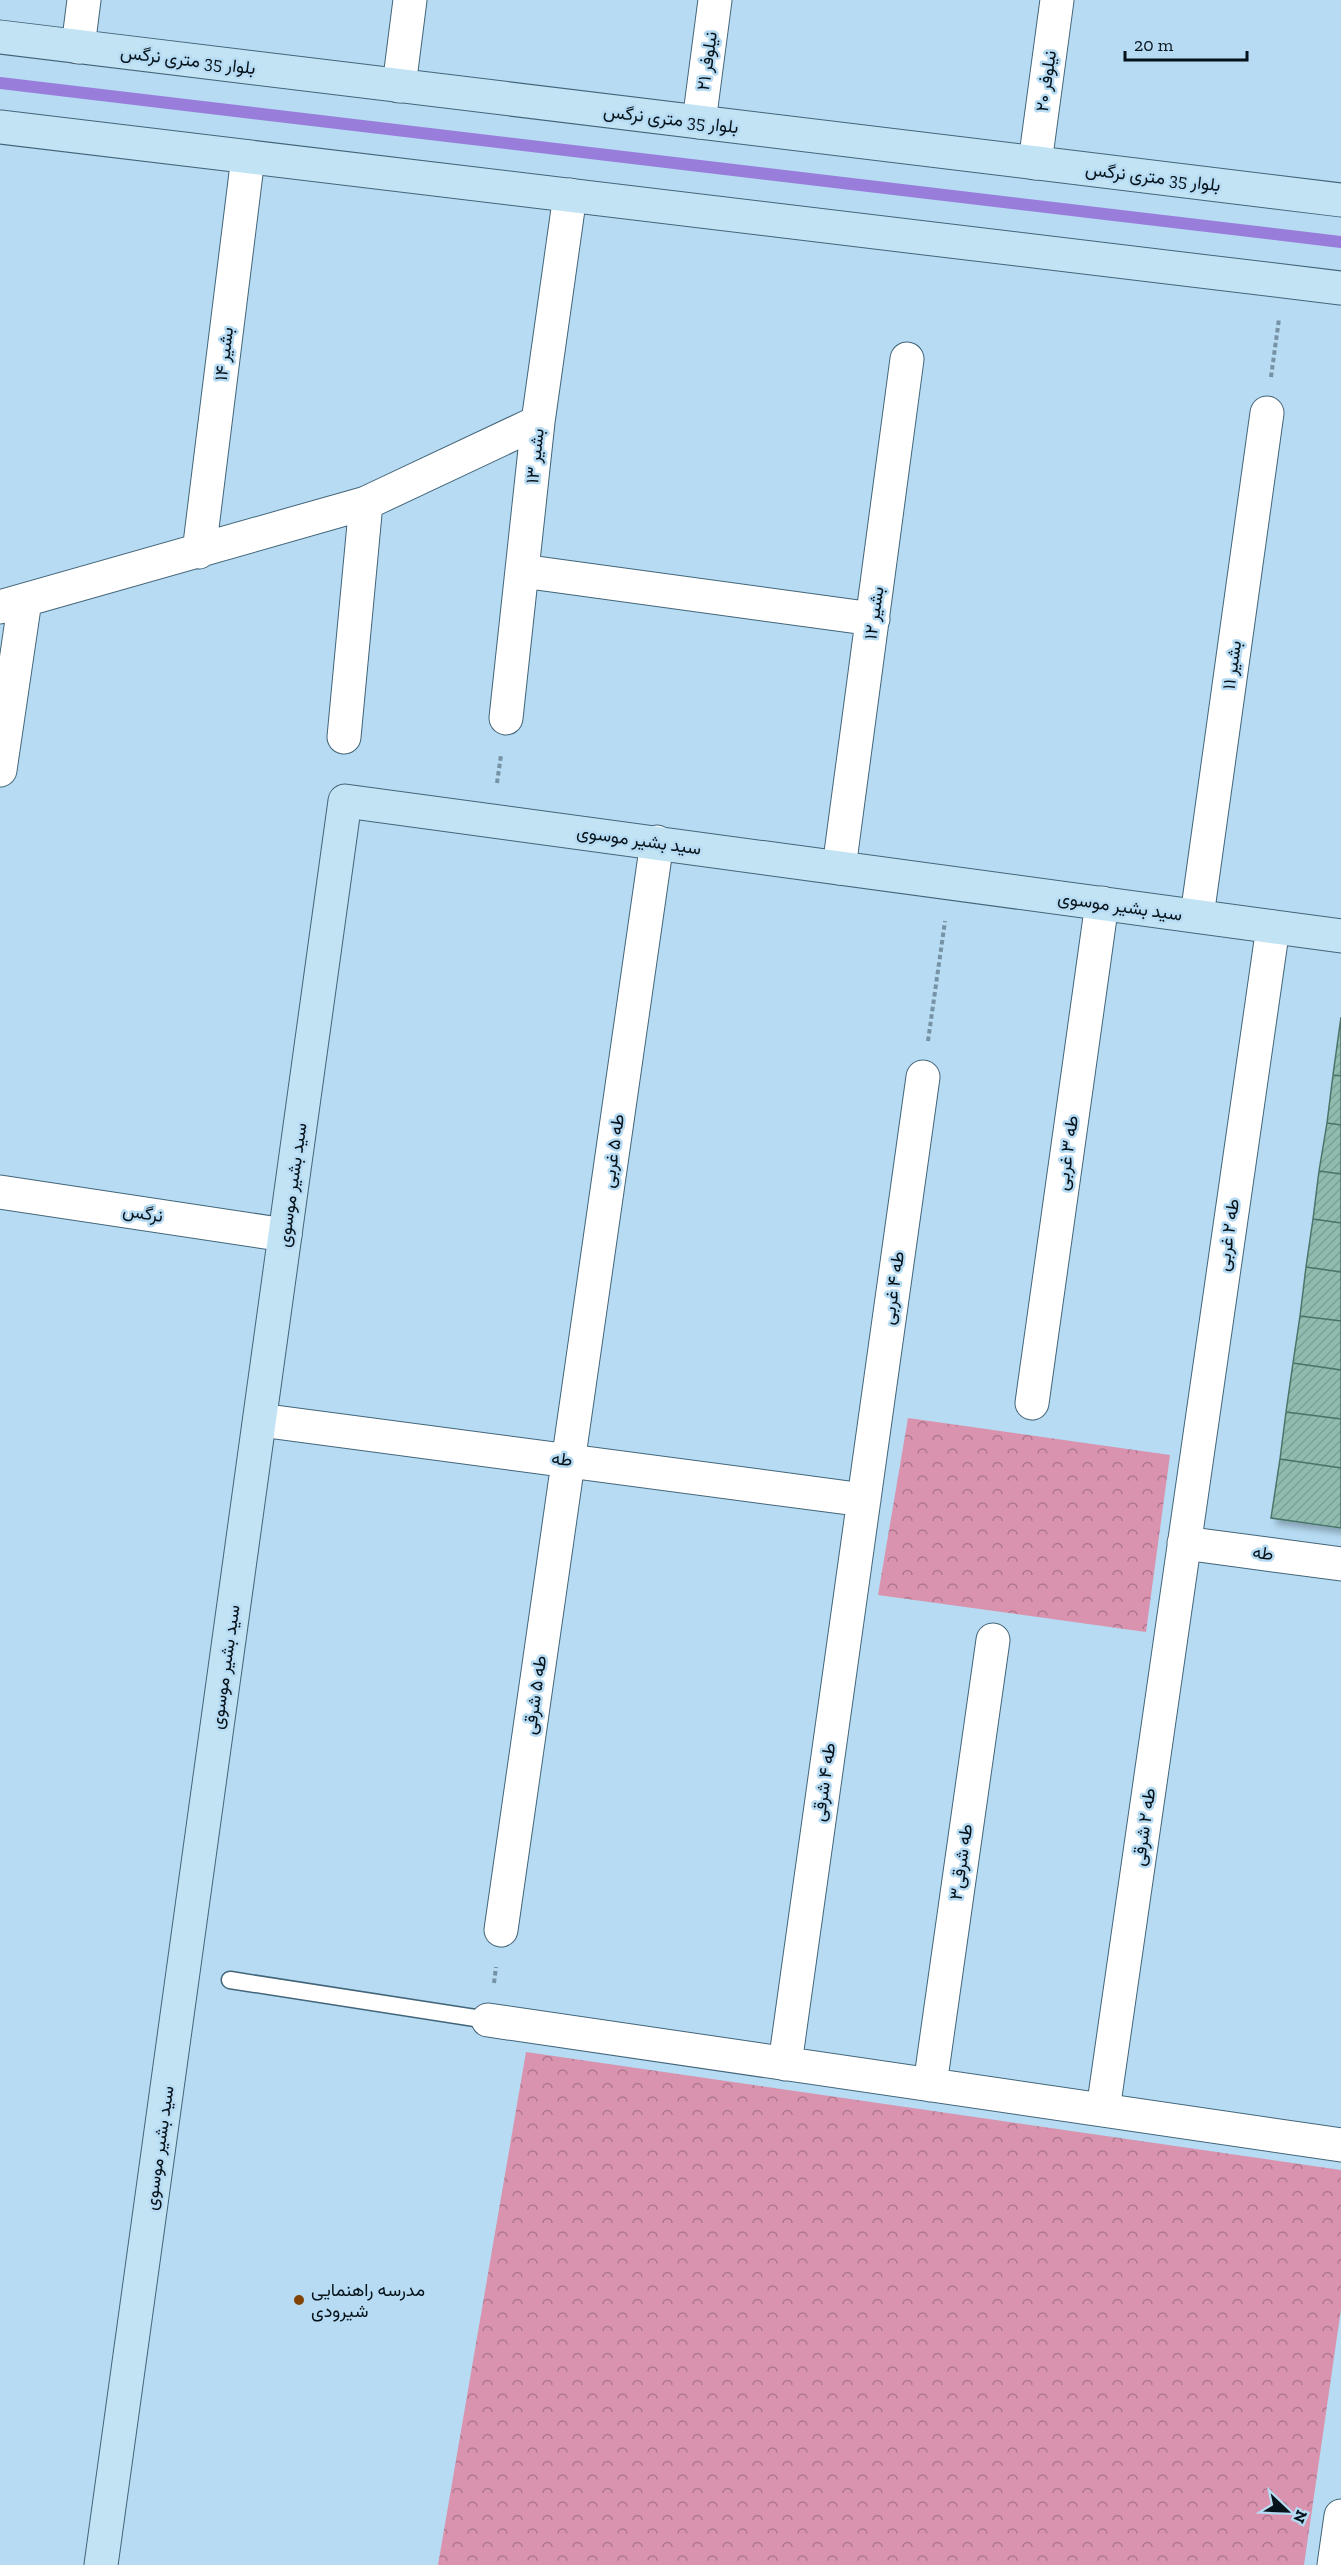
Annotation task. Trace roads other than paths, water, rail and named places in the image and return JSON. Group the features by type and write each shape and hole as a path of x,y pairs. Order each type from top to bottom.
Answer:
{"street":[{"path":"78,47 84,0"},
{"path":"399,86 410,0"},
{"name":"نیلوفر ۲۱","path":"699,122 715,0"},
{"name":"نیلوفر ۲۰","path":"1035,163 1057,0"},
{"name":"بلوار 35 متری نرگس","path":"0,38 1341,200"},
{"path":"0,127 1341,288"},
{"name":"بشیر ۱۴","path":"199,552 248,157"},
{"name":"بشیر ۱۳","path":"506,718 538,422 570,195"},
{"name":"بشیر ۱۲","path":"839,867 907,359"},
{"name":"بشیر ۱۱","path":"1197,916 1267,413"},
{"path":"0,770 13,604 366,503 538,422"},
{"path":"344,737 366,503"},
{"path":"522,572 873,619"},
{"name":"سید بشیر موسوی","path":"101,2565 345,801 1341,936"},
{"name":"طه ۵ غربی","path":"569,1460 657,843"},
{"name":"طه ۳ غربی","path":"1032,1402 1102,903"},
{"name":"طه ۲ غربی","path":"1184,1543 1273,927"},
{"name":"طه ۴ غربی","path":"864,1500 923,1077"},
{"name":"نرگس","path":"0,1192 285,1234"},
{"name":"طه","path":"260,1420 864,1500"},
{"name":"طه ۵ شرقی","path":"501,1930 569,1460"},
{"name":"طه ۴ شرقی","path":"785,2064 864,1500"},
{"name":"طه","path":"1184,1543 1341,1564"},
{"name":"طه ۲ شرقی","path":"1103,2110 1184,1543"},
{"name":"طه شرقی۳","path":"930,2085 993,1640"},
{"path":"488,2020 1341,2145"},
{"path":"1334,2565 1341,2516"}],"lane":[{"path":"230,1980 488,2020"}],"waterway":[{"path":"0,83 1341,242"}],"place":[{"name":"مدرسه راهنمایی شیرودی","path":"299,2300"}]}
